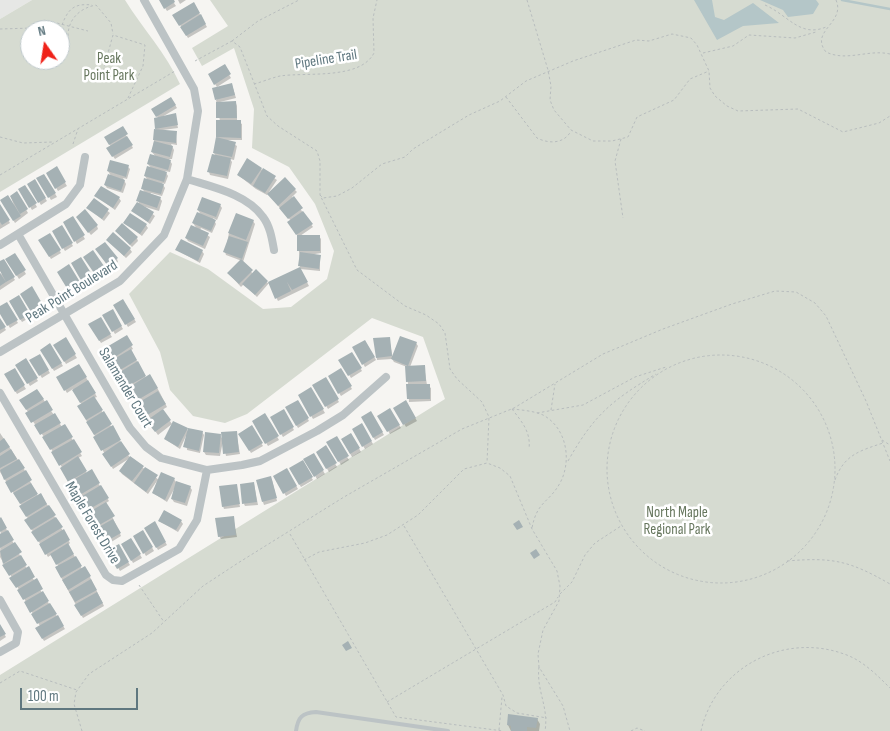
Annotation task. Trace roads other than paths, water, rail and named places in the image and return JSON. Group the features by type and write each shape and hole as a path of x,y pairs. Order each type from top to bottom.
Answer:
{"street":[{"name":"Peak Point Boulevard","path":"0,352 120,281 139,264 164,235 187,179 198,111 194,89 144,0"},
{"path":"0,244 66,204 80,185 85,157"},
{"path":"187,179 225,192 250,204 263,216 268,226 274,250"},
{"name":"Salamander Court","path":"18,234 130,428 146,447 161,458 207,470 260,461 293,445 343,415 386,377"},
{"name":"Maple Forest Drive","path":"0,392 106,575 113,580 122,581 179,549 197,520 207,470"},
{"path":"0,600 18,632 16,643 0,652"}],"lane":[{"path":"296,731 298,720 303,715 316,712 448,731"}],"waterway":[{"path":"842,0 890,9"}],"park label":[{"name":"Peak Point Park","path":"109,68"},
{"name":"North Maple Regional Park","path":"677,522"}]}
